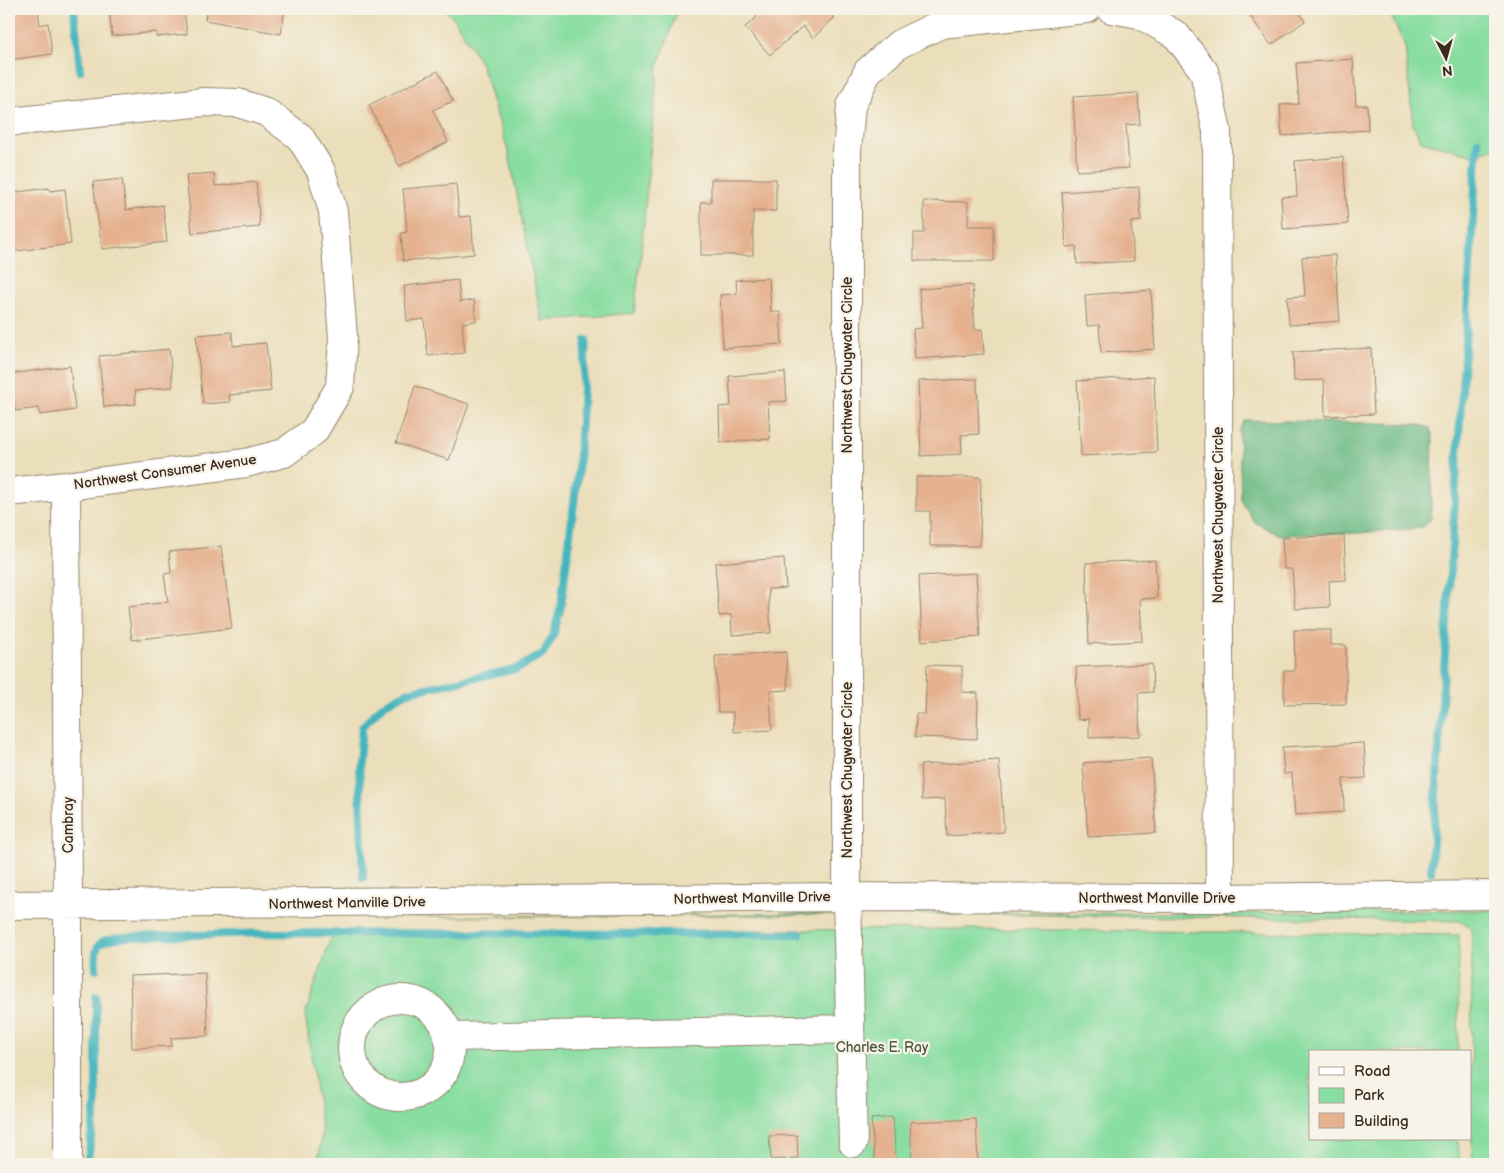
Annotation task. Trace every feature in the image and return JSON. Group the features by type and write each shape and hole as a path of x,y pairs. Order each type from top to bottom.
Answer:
{"street":[{"name":"Northwest Chugwater Circle","path":"853,1143 847,898 847,151 851,106 868,71 899,44 941,24 1087,9"},
{"name":"Northwest Chugwater Circle","path":"1111,9 1139,14 1176,34 1204,71 1217,131 1220,898"},
{"name":"Northwest Consumer Avenue","path":"9,122 204,102 238,103 266,112 300,137 321,171 333,211 344,337 340,387 314,431 284,453 246,463 9,492"},
{"name":"Cambray","path":"66,486 68,1164"},
{"name":"Northwest Manville Drive","path":"9,905 847,898 1220,898 1495,894"},
{"path":"448,1037 850,1030"}],"green space":[{"path":"443,9 678,9 658,66 634,313 542,321 509,154 481,64 454,18"},
{"path":"1388,9 1495,9 1495,148 1474,155 1421,141 1413,125 1405,46"},
{"path":"1245,420 1417,424 1430,428 1433,438 1431,519 1423,527 1412,529 1359,533 1279,535 1254,522 1241,500 1239,431"},
{"path":"1495,910 1495,1164 1473,1164 1472,935 1470,927 1462,921 973,914 405,917 847,913 1234,913"},
{"name":"Charles E. Ray","path":"973,929 1459,935 1458,1050 1309,1050 1309,1140 1458,1140 1460,1164 318,1164 322,1132 305,1014 333,932"}],"building":[{"path":"9,9 38,9 40,25 48,23 52,54 9,60"},
{"path":"109,9 184,9 187,34 156,37 156,32 112,36"},
{"path":"207,9 285,9 281,34 205,20"},
{"path":"749,9 825,9 834,18 813,38 803,26 770,55 745,27 757,17"},
{"path":"1245,9 1297,9 1305,21 1271,45"},
{"path":"1353,59 1356,105 1367,105 1368,130 1282,136 1280,105 1299,104 1296,63"},
{"path":"438,71 453,101 433,110 448,142 399,166 369,105"},
{"path":"1138,93 1140,124 1126,125 1129,168 1077,171 1073,97"},
{"path":"1343,157 1348,224 1283,229 1281,197 1297,196 1295,161"},
{"path":"214,173 215,186 256,182 260,227 192,233 186,175"},
{"path":"122,179 126,210 163,205 167,242 102,249 93,182"},
{"path":"711,179 776,179 776,211 753,211 753,255 701,255 701,202 711,202"},
{"path":"456,184 459,217 471,216 474,254 403,261 401,233 407,232 403,189"},
{"path":"1139,187 1141,221 1131,222 1134,261 1077,264 1076,246 1066,247 1062,192"},
{"path":"49,188 50,191 65,189 71,244 9,252 9,193"},
{"path":"924,201 968,202 968,226 994,226 994,261 914,261 914,233 924,233"},
{"path":"1335,255 1340,321 1289,325 1287,297 1305,296 1302,257"},
{"path":"769,278 771,312 780,312 782,344 723,348 720,295 737,294 736,280"},
{"path":"458,280 460,302 474,300 476,321 462,323 465,353 428,356 424,319 407,321 404,286"},
{"path":"972,285 975,330 982,329 984,354 915,359 913,329 922,328 919,289"},
{"path":"1151,290 1155,349 1101,353 1099,325 1087,326 1085,295"},
{"path":"232,332 233,346 266,343 271,391 229,395 230,402 203,404 196,335"},
{"path":"1371,348 1374,414 1325,416 1324,380 1294,381 1293,352"},
{"path":"169,349 173,387 135,391 136,404 104,407 99,356"},
{"path":"70,366 75,410 40,415 39,408 15,411 10,374"},
{"path":"785,372 787,401 768,402 770,439 720,442 719,407 731,406 729,376"},
{"path":"1154,376 1157,452 1081,456 1077,381"},
{"path":"977,379 979,434 961,435 962,454 921,456 918,381"},
{"path":"415,386 469,404 449,460 396,443"},
{"path":"916,477 981,477 980,546 930,546 930,511 916,511"},
{"path":"1344,535 1346,580 1329,581 1330,607 1295,609 1292,569 1284,569 1282,538"},
{"path":"221,546 232,628 132,640 128,607 168,602 164,574 171,573 169,552"},
{"path":"784,558 786,588 768,589 771,633 732,635 731,615 719,616 715,563"},
{"path":"1155,560 1157,598 1140,599 1142,641 1089,644 1086,563"},
{"path":"976,573 980,637 922,641 919,576"},
{"path":"1294,630 1331,630 1331,645 1346,645 1346,704 1284,705 1284,671 1295,671"},
{"path":"786,652 788,690 770,691 772,730 734,732 733,712 718,712 715,656"},
{"path":"1152,664 1153,692 1138,693 1140,736 1089,738 1089,719 1078,720 1076,667"},
{"path":"927,665 962,666 962,692 978,693 977,739 915,737 916,714 925,714"},
{"path":"1364,743 1366,778 1343,779 1344,812 1295,815 1292,773 1284,774 1282,747"},
{"path":"1151,758 1156,833 1088,837 1083,763"},
{"path":"999,760 1004,832 947,836 945,799 922,800 920,765"},
{"path":"205,973 208,1036 171,1038 172,1046 132,1048 130,976"},
{"path":"893,1117 896,1163 875,1164 871,1119"},
{"path":"976,1119 978,1164 912,1164 910,1122"},
{"path":"797,1135 798,1158 771,1160 769,1136"}],"waterway":[{"path":"74,9 80,71"},
{"path":"1431,872 1478,141"},
{"path":"363,878 359,761 362,727 383,705 408,692 516,669 543,654 553,636 561,606 578,471 586,340"},
{"path":"96,969 96,953 100,944 109,939 124,937 273,933 800,934"},
{"path":"87,1164 96,1106 96,997"}]}
